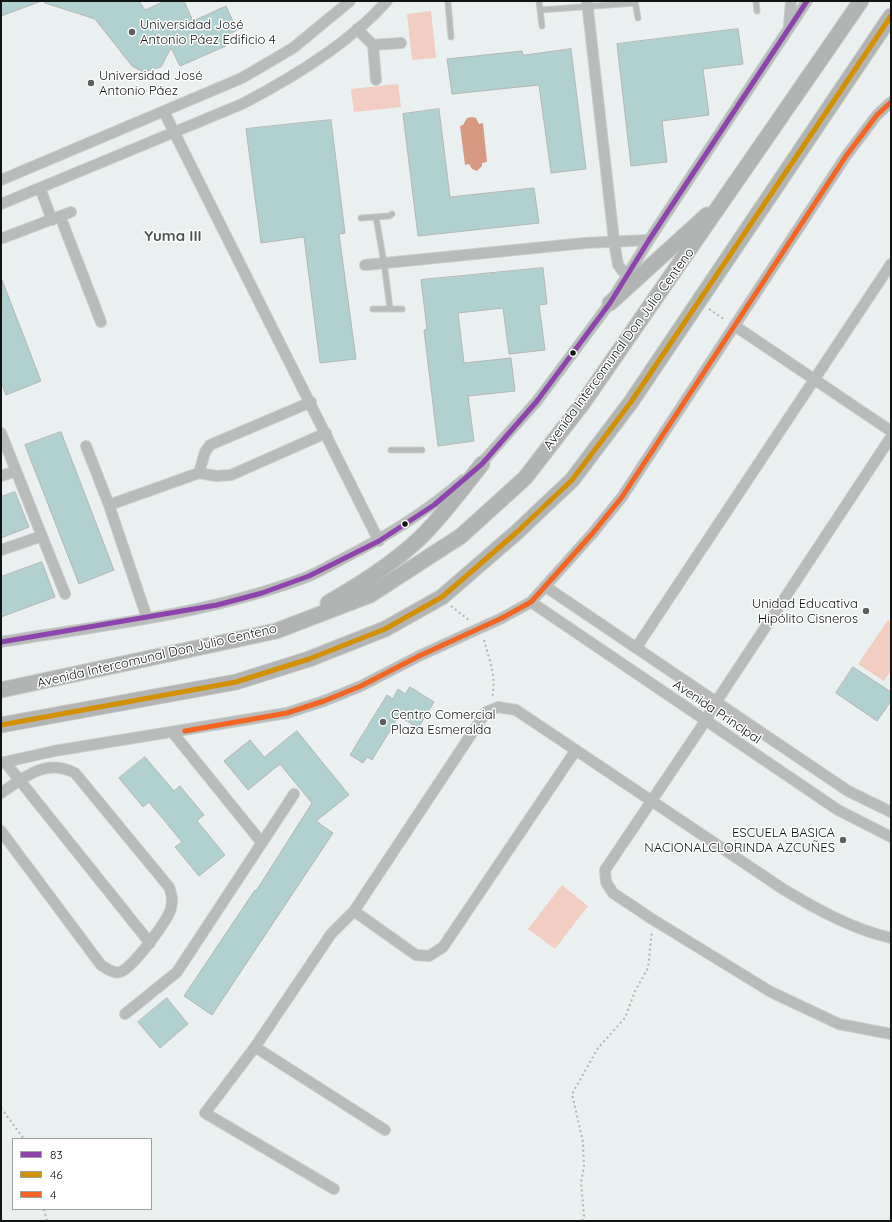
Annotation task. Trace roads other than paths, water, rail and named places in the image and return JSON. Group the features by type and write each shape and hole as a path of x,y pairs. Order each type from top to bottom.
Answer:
{"main road":[{"name":"Avenida Intercomunal Don Julio Centeno","path":"1,690 261,634 287,627 370,595 461,536 525,478 583,403 861,1"},
{"path":"1,726 236,682 309,659 385,629 442,597 517,532 572,480 631,402 891,16"},
{"path":"610,303 727,196"},
{"path":"287,627 369,578 397,558 433,524 482,464"}],"street":[{"path":"1,180 242,78 293,48 350,1"},
{"path":"1,204 242,104 272,88 311,64 357,29 387,1"},
{"path":"789,26 791,1"},
{"path":"1,642 147,618 216,605 262,593 309,576 380,541 434,505 482,464 537,402 610,303 626,275 789,26 807,1"},
{"path":"587,3 614,241 618,264 626,275"},
{"path":"357,29 373,45 376,80"},
{"path":"373,45 401,43"},
{"path":"150,943 3,762 54,751 173,733 287,713 324,701 361,686 419,656 502,618 531,602 592,534 622,497 846,156 877,115 891,102"},
{"path":"164,112 175,131 380,541"},
{"path":"40,188 56,218 101,322"},
{"path":"3,238 71,212"},
{"path":"366,265 614,241 649,240"},
{"path":"636,648 891,264"},
{"path":"735,326 891,431"},
{"path":"199,473 205,452 210,445 310,402"},
{"path":"109,505 199,473 216,476 231,475 326,432"},
{"path":"1,433 65,594"},
{"path":"891,437 716,702 706,720 605,870 606,882 613,893 652,919 771,992 839,1024 891,1034"},
{"path":"86,446 109,505 147,618"},
{"path":"1,476 16,471"},
{"path":"1,550 42,536"},
{"name":"Avenida Principal","path":"546,587 848,791 891,812"},
{"name":"Avenida Principal","path":"531,602 838,810 891,837"},
{"path":"334,1189 205,1112 255,1047 331,934 354,911 486,712 498,707 516,710 818,910 878,935 891,938"},
{"path":"173,733 262,844"},
{"path":"354,911 416,955 429,956 443,947 576,750"},
{"path":"1,793 34,771 48,767 65,768 75,773 168,887 173,898 170,910 150,943 128,968 120,972 110,971 101,964 1,831"},
{"path":"125,1014 177,972 294,794"},
{"path":"255,1047 385,1130"}],"lane":[{"path":"539,1 542,26"},
{"path":"756,1 757,11"},
{"path":"540,10 587,3 635,2 638,18"},
{"path":"448,3 451,37"},
{"path":"361,218 392,214"},
{"path":"376,217 390,308"},
{"path":"373,309 402,309"},
{"path":"391,450 422,450"}],"place":[{"name":"Universidad José Antonio Páez Edificio 4","path":"132,32"},
{"name":"Universidad José Antonio Páez","path":"91,83"},
{"name":"Unidad Educativa Hipólito Cisneros","path":"866,611"},
{"name":"Centro Comercial Plaza Esmeralda","path":"383,722"},
{"name":"ESCUELA BASICA NACIONALCLORINDA AZCUÑES","path":"843,840"}],"district":[{"name":"Yuma III","path":"173,236"}]}
